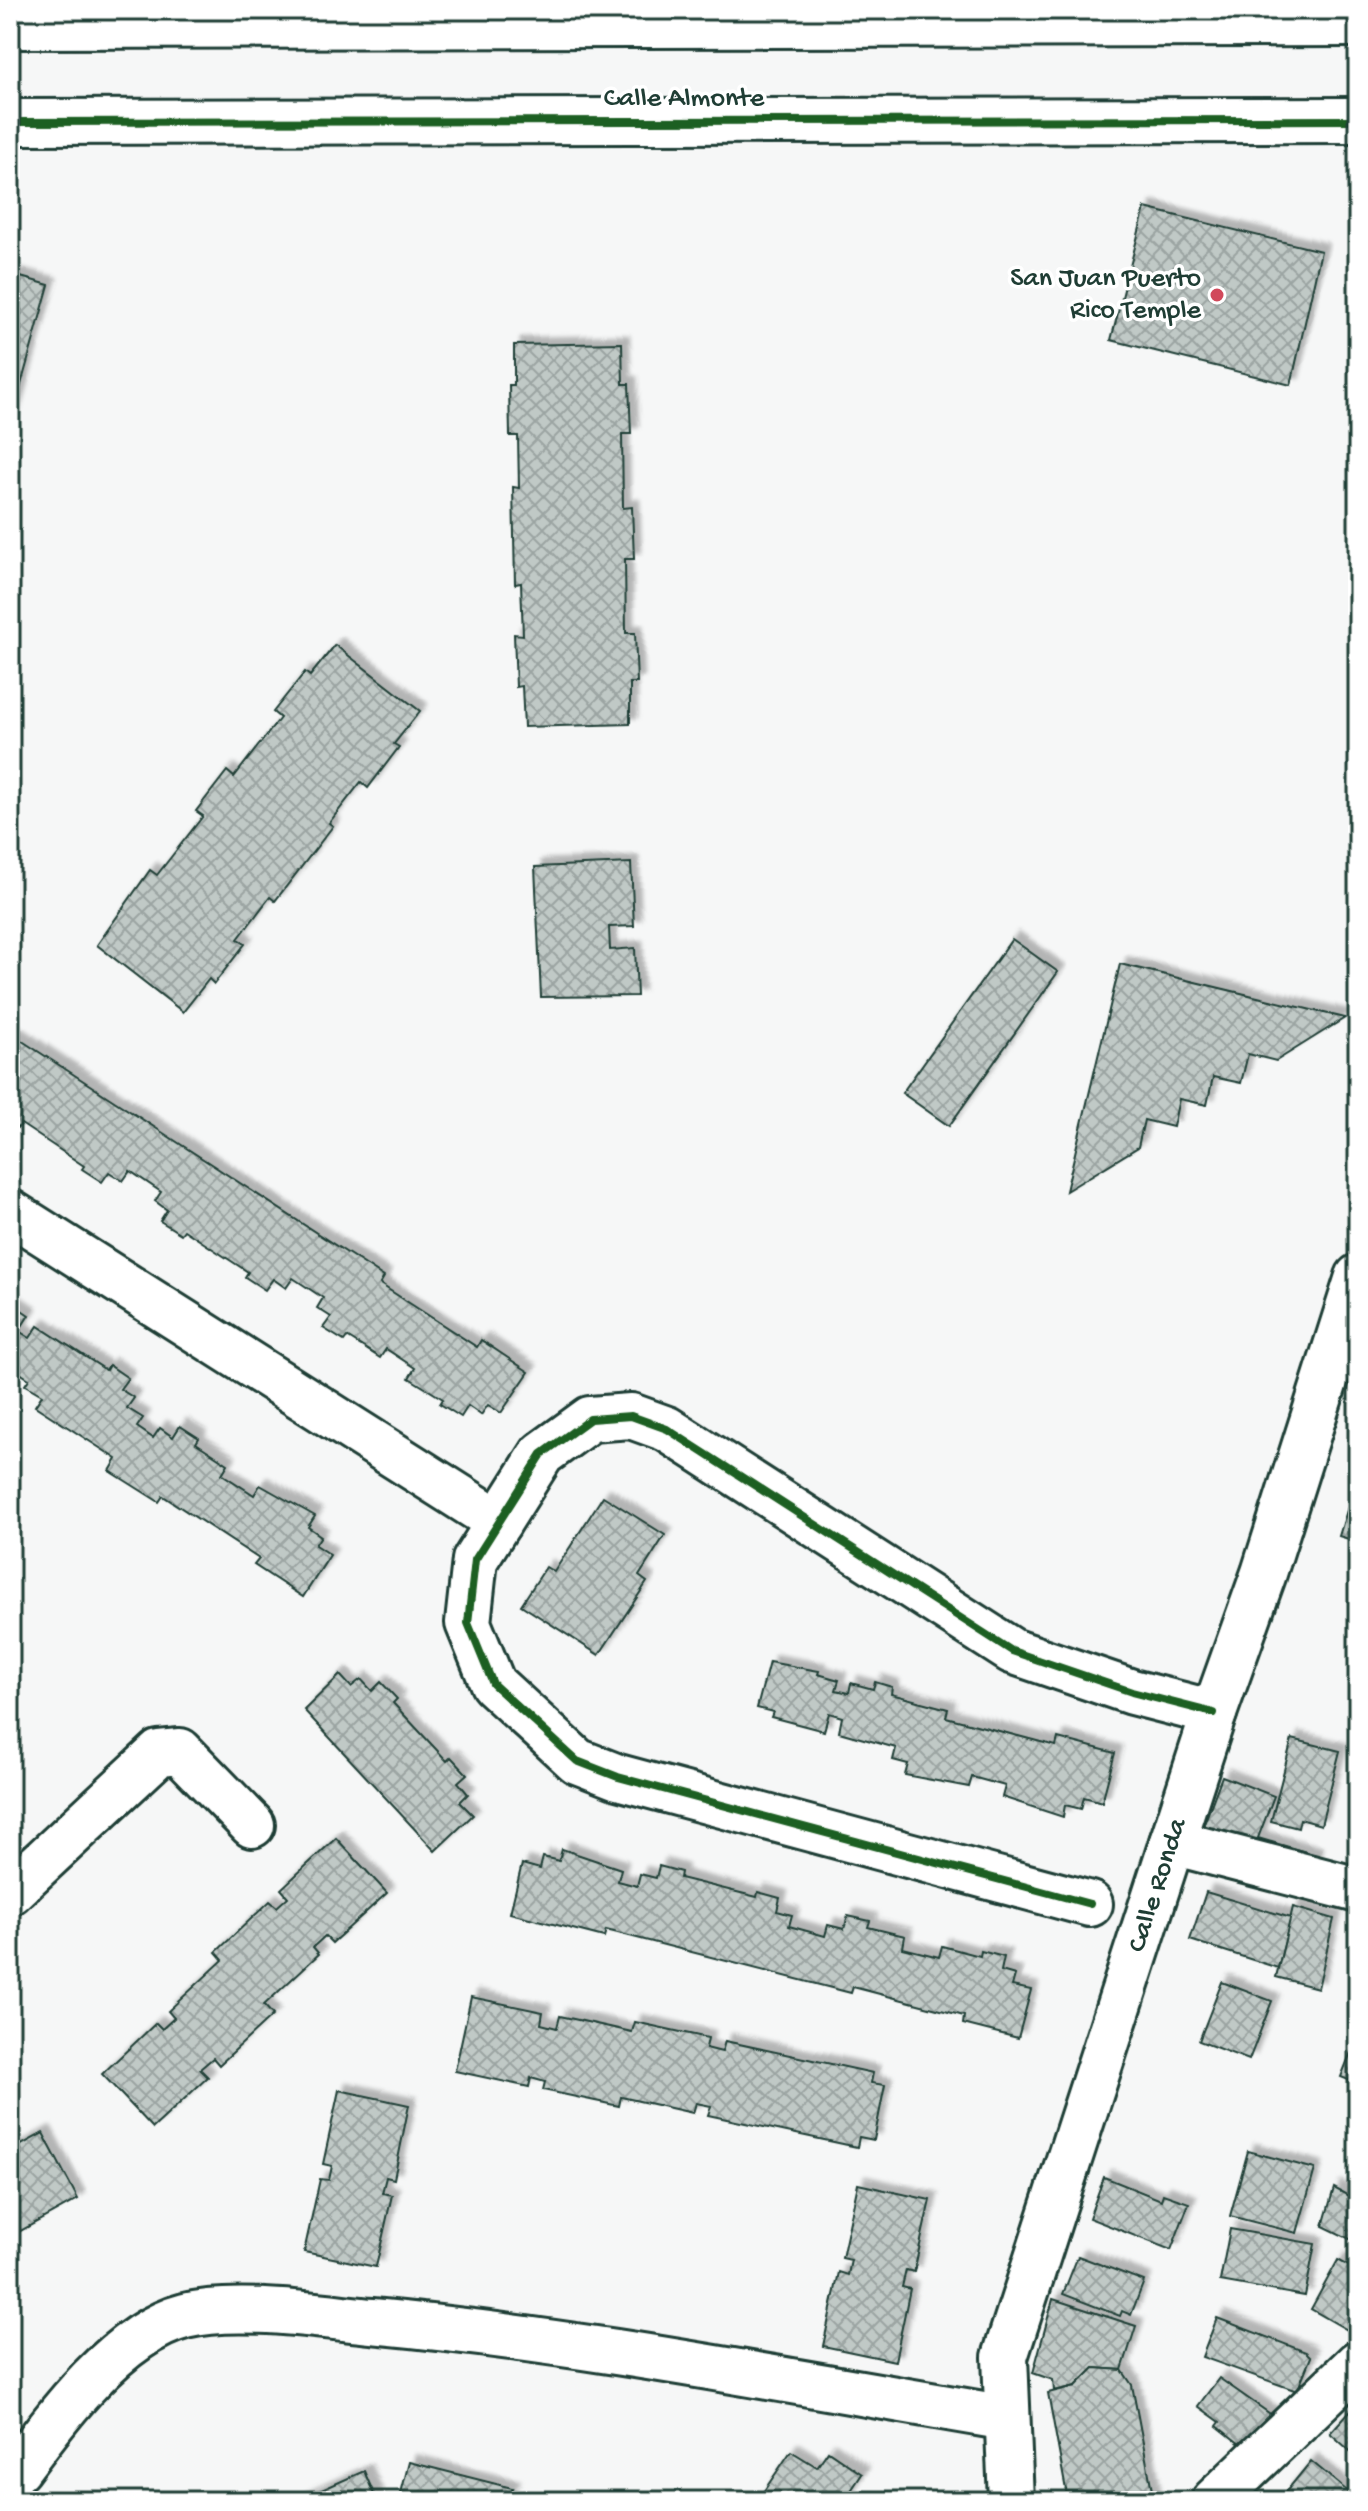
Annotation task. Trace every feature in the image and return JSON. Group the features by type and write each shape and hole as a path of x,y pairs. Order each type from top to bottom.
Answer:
{"main road":[{"path":"10,26 1358,24"},
{"name":"Calle Almonte","path":"10,122 1358,120"},
{"path":"10,1212 499,1522"},
{"name":"Calle Ronda","path":"1011,2501 1005,2357 1214,1713 1264,1573 1358,1277"},
{"path":"1090,1904 618,1777 577,1761 493,1684 468,1623 475,1560 542,1454 590,1419 631,1416 667,1429 1012,1651 1132,1692 1214,1713"},
{"path":"10,1892 159,1753 180,1751 252,1825"},
{"path":"1172,1842 1358,1890"},
{"path":"10,2474 18,2469 57,2415 131,2342 184,2316 229,2312 461,2328 1007,2418"},
{"path":"1214,2501 1358,2363"}],"building":[{"name":"San Juan Puerto Rico Temple","path":"1145,208 1321,251 1291,385 1111,340"},
{"path":"10,274 49,285 10,424"},
{"path":"622,343 623,384 629,384 631,434 622,434 623,508 632,507 634,559 625,559 626,633 635,633 637,683 630,683 630,724 524,727 522,686 516,687 514,634 523,635 521,583 515,584 513,487 519,488 518,436 510,436 509,385 514,385 514,345"},
{"path":"335,645 420,711 394,744 399,747 368,788 361,782 329,823 333,826 275,901 270,897 238,939 245,944 214,984 209,979 183,1012 97,945 150,870 157,875 203,816 196,811 227,771 234,777 280,718 273,712 305,672 310,676"},
{"path":"631,863 634,926 609,927 610,950 635,948 637,996 541,997 535,867"},
{"path":"1012,939 1058,972 949,1126 902,1093"},
{"path":"1120,964 1345,1018 1276,1061 1248,1054 1241,1083 1213,1077 1207,1105 1179,1099 1173,1127 1144,1120 1138,1147 1066,1191"},
{"path":"10,1033 384,1277 380,1284 477,1347 481,1340 529,1372 501,1413 488,1405 481,1415 468,1406 461,1417 440,1404 443,1399 409,1378 415,1368 386,1349 380,1358 347,1337 344,1341 323,1328 331,1317 317,1308 323,1298 293,1278 286,1288 273,1279 265,1290 245,1277 248,1272 184,1230 181,1234 160,1221 167,1210 155,1201 161,1192 130,1171 123,1181 109,1172 102,1182 82,1169 84,1166 21,1124 18,1128 10,1122"},
{"path":"10,1302 29,1315 19,1331 30,1338 38,1326 106,1370 109,1365 128,1378 120,1389 134,1398 127,1408 143,1418 137,1427 153,1438 160,1428 173,1437 180,1426 199,1438 196,1443 228,1464 222,1474 254,1495 260,1485 315,1516 308,1527 321,1536 315,1545 330,1555 303,1597 254,1565 259,1559 163,1496 159,1502 110,1471 117,1459 35,1406 42,1395 25,1385 29,1379 11,1367 17,1358 10,1354"},
{"path":"1358,1478 1358,1542 1339,1536"},
{"path":"603,1496 665,1535 639,1576 647,1582 599,1655 521,1605 546,1567 554,1572"},
{"path":"769,1662 819,1671 818,1674 839,1680 836,1690 849,1693 851,1683 873,1689 875,1682 892,1687 891,1694 948,1709 946,1717 1056,1746 1058,1738 1115,1753 1102,1802 1084,1797 1081,1809 1065,1805 1063,1817 1002,1797 1005,1786 972,1777 969,1787 905,1775 908,1764 893,1760 896,1748 839,1732 842,1717 829,1713 824,1731 771,1717 773,1712 757,1708"},
{"path":"340,1675 351,1687 361,1679 372,1691 381,1682 397,1699 393,1703 447,1761 451,1757 467,1774 458,1782 468,1794 460,1802 473,1815 435,1851 304,1710"},
{"path":"1292,1739 1340,1751 1321,1825 1300,1819 1298,1828 1271,1821"},
{"path":"1222,1776 1274,1796 1258,1838 1316,1855 1311,1873 1203,1827"},
{"path":"336,1838 387,1893 332,1943 325,1936 313,1947 319,1954 264,2005 273,2015 219,2065 213,2058 200,2069 208,2077 153,2128 102,2074 156,2023 162,2029 174,2018 168,2011 223,1960 216,1952 270,1901 277,1907 288,1897 281,1889"},
{"path":"562,1849 621,1869 618,1881 637,1886 640,1874 656,1878 659,1866 681,1872 680,1878 757,1897 758,1892 780,1898 777,1911 792,1915 789,1926 825,1936 828,1925 844,1929 848,1916 870,1921 868,1927 905,1936 903,1948 939,1957 942,1946 980,1956 981,1951 1004,1957 1001,1971 1015,1975 1012,1986 1031,1990 1018,2038 963,2024 964,2016 853,1987 851,1993 606,1930 604,1937 510,1913 522,1864 540,1869 543,1857 559,1861"},
{"path":"1206,1892 1291,1918 1278,1968 1190,1940"},
{"path":"1293,1907 1334,1919 1318,1988 1276,1977"},
{"path":"1222,1982 1272,2001 1249,2060 1199,2041"},
{"path":"471,1997 543,2012 541,2024 557,2028 560,2016 632,2032 635,2022 708,2038 706,2048 722,2052 725,2041 873,2073 871,2083 885,2085 874,2140 859,2137 857,2147 708,2115 711,2106 696,2103 693,2113 621,2097 619,2106 543,2090 545,2082 531,2078 529,2087 455,2071"},
{"path":"1351,2052 1358,2054 1356,2083 1341,2077"},
{"path":"339,2090 409,2105 394,2179 386,2177 382,2193 392,2195 376,2267 304,2252 320,2179 329,2180 332,2166 323,2164"},
{"path":"43,2133 78,2199 13,2235 10,2151"},
{"path":"1248,2151 1315,2169 1297,2233 1230,2216"},
{"path":"1104,2177 1161,2200 1163,2194 1189,2203 1171,2250 1089,2218"},
{"path":"858,2184 930,2200 914,2272 906,2270 902,2287 910,2289 895,2361 823,2346 839,2272 848,2275 851,2260 842,2258"},
{"path":"1334,2188 1358,2201 1358,2243 1323,2226"},
{"path":"1230,2229 1315,2244 1305,2296 1220,2281"},
{"path":"1078,2256 1144,2281 1131,2315 1122,2311 1120,2316 1063,2294"},
{"path":"1338,2260 1358,2271 1358,2336 1311,2309"},
{"path":"1053,2299 1136,2326 1122,2370 1094,2368 1076,2386 1054,2391 1053,2380 1033,2373"},
{"path":"1217,2318 1306,2352 1311,2357 1297,2391 1202,2357"},
{"path":"1094,2368 1122,2370 1132,2385 1154,2501 1068,2501 1048,2393 1076,2386"},
{"path":"1219,2378 1276,2418 1250,2452 1217,2426 1220,2422 1198,2406"},
{"path":"1358,2402 1358,2458 1330,2433"},
{"path":"791,2451 817,2467 828,2451 862,2474 844,2501 757,2501"},
{"path":"1311,2461 1358,2501 1293,2501 1284,2494"},
{"path":"409,2462 513,2488 505,2501 399,2501"},
{"path":"364,2471 377,2501 297,2501"}],"cycle path":[{"path":"10,122 1358,120"},
{"path":"1090,1904 618,1777 577,1761 493,1684 468,1623 475,1560 542,1454 590,1419 631,1416 667,1429 1012,1651 1132,1692 1214,1713"}],"place":[{"name":"San Juan Puerto Rico Temple","path":"1217,295"}]}
